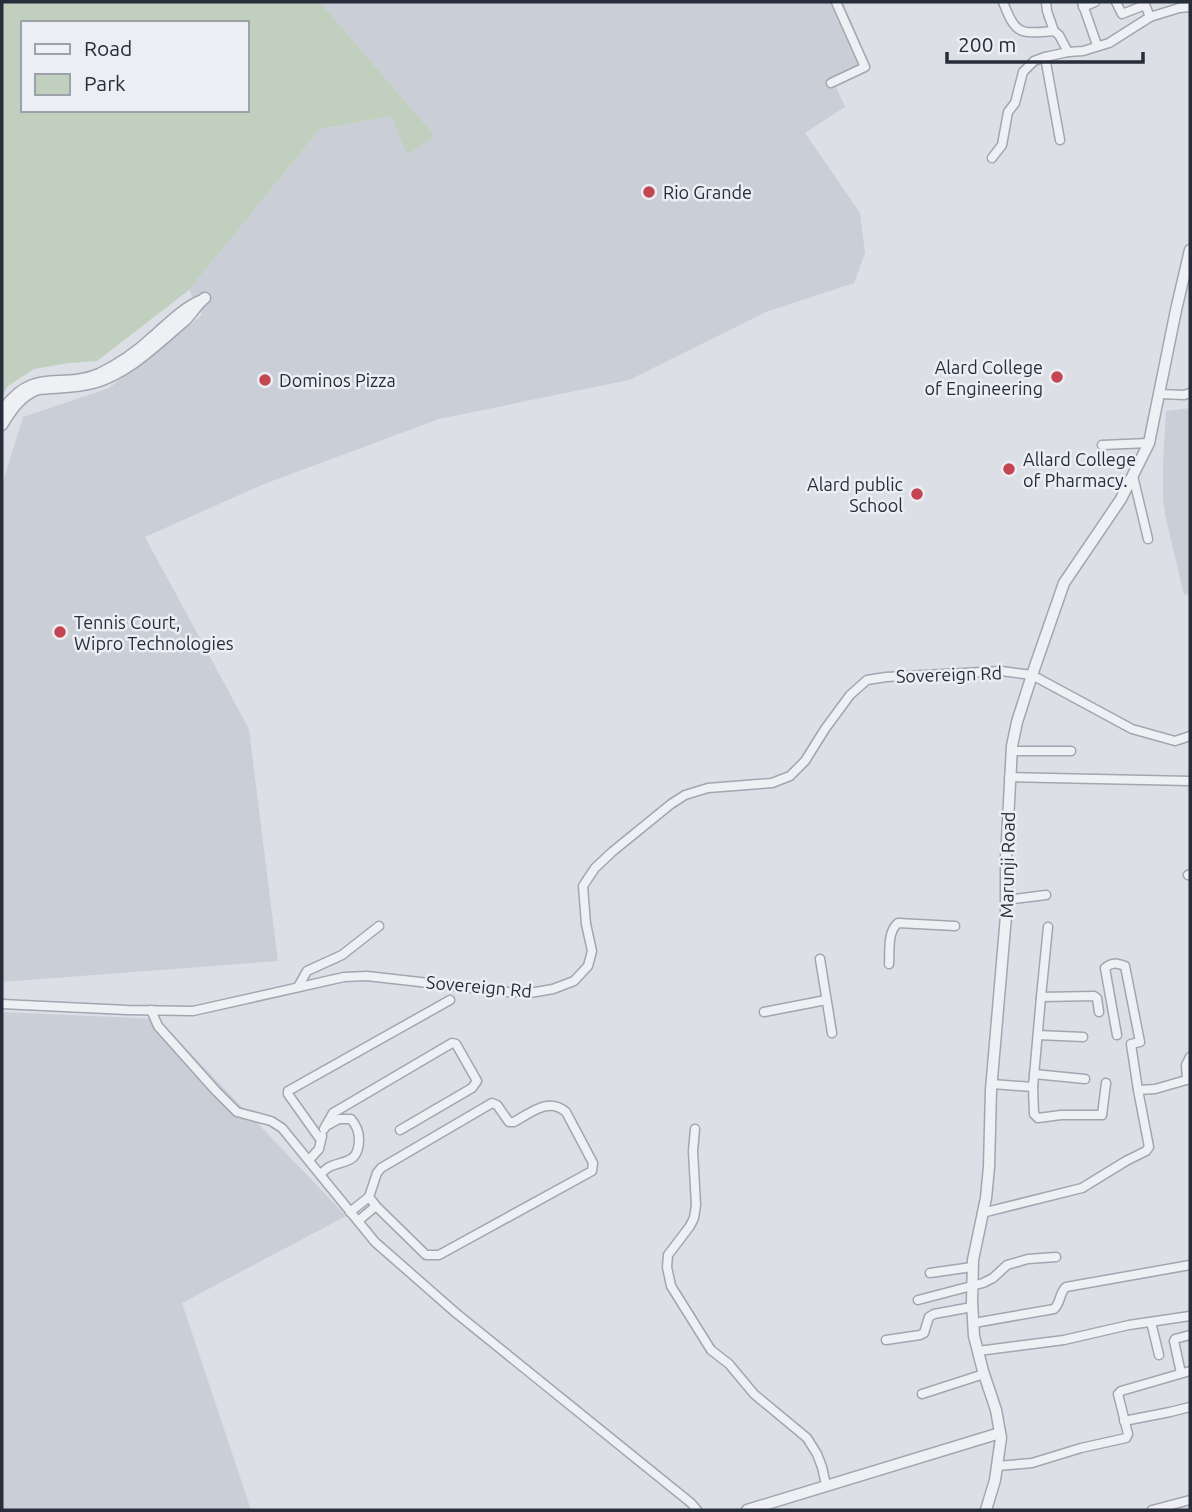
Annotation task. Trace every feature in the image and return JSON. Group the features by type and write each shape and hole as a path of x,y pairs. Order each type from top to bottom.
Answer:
{"street":[{"path":"831,83 865,67 836,2"},
{"path":"1003,2 1011,22 1017,29 1031,33 1054,31"},
{"path":"1045,2 1054,31 1068,52"},
{"path":"1095,2 1082,4 1097,45"},
{"path":"1115,2 1122,15 1144,3 1150,17"},
{"path":"992,158 1002,145 1008,112 1015,103 1023,72 1034,61 1109,43 1150,17 1188,5"},
{"path":"1045,57 1060,140"},
{"name":"Marunji Road","path":"986,1510 997,1466 1000,1433 978,1351 972,1307 972,1267 989,1167 992,1084 1006,900 1011,751 1017,722 1064,583 1121,499 1149,443 1190,250"},
{"path":"2,425 12,409 31,392 89,384 110,376 133,362 188,306 203,299"},
{"path":"2,411 10,399 37,383 88,377 102,372 160,337"},
{"path":"1160,394 1190,393"},
{"path":"1102,445 1149,443"},
{"path":"1132,476 1148,539"},
{"name":"Sovereign Rd","path":"2,1004 192,1011 344,977 367,976 530,993 553,989 574,981 588,966 592,951 586,924 583,886 595,868 671,804 685,795 708,788 772,783 790,776 805,761 850,695 867,680 1001,671 1032,675"},
{"path":"1032,675 1132,729 1175,741 1190,736"},
{"path":"1011,751 1071,751"},
{"path":"1009,776 1190,781"},
{"path":"1006,900 1046,895"},
{"path":"888,964 891,930 898,923 955,926"},
{"path":"298,987 307,971 342,955 379,926"},
{"path":"1048,927 1033,1087 1035,1117 1102,1115 1106,1083"},
{"path":"820,959 832,1033"},
{"path":"982,1213 1082,1188 1146,1151 1149,1147 1131,1044 1139,1042 1125,966 1116,962 1105,968 1116,1035"},
{"path":"1041,997 1094,996 1097,998 1099,1013"},
{"path":"320,1139 288,1091 450,1000"},
{"path":"764,1012 826,1000"},
{"path":"151,1010 158,1026 237,1112 271,1121 282,1128 375,1242 456,1313 697,1510"},
{"path":"1038,1035 1083,1037"},
{"path":"309,1160 319,1149 320,1139 333,1113 452,1043 456,1044 477,1081 475,1085 400,1130"},
{"path":"1138,1090 1155,1089 1189,1080 1186,1065 1190,1057"},
{"path":"1034,1074 1085,1079"},
{"path":"992,1084 1033,1087"},
{"path":"350,1212 369,1197 381,1168 492,1103 498,1105 509,1122 547,1105 559,1106 566,1112 593,1163 591,1172 435,1257 423,1253 369,1197"},
{"path":"320,1174 331,1166 347,1162 356,1152 359,1136 353,1121 346,1118 333,1122 324,1129"},
{"path":"695,1129 693,1151 696,1205 694,1218 668,1255 667,1267 671,1286 711,1350 729,1364 754,1394 807,1438 817,1454 826,1485"},
{"path":"358,1222 376,1206"},
{"path":"918,1300 993,1278 1007,1265 1028,1259 1056,1256"},
{"path":"974,1323 1054,1309 1066,1287 1190,1265"},
{"path":"930,1273 972,1267"},
{"path":"886,1340 920,1335 924,1333 929,1317 934,1314 972,1307"},
{"path":"978,1351 1064,1340 1190,1316"},
{"path":"1152,1322 1159,1355"},
{"path":"1181,1373 1174,1341 1190,1335"},
{"path":"997,1466 1032,1463 1126,1438 1128,1434 1118,1394 1190,1371"},
{"path":"922,1394 984,1374"},
{"path":"1124,1420 1190,1407"},
{"path":"747,1510 1000,1433"},
{"path":"1152,1510 1190,1500"}],"shaded area":[{"path":"320,2 843,2 871,67 836,87 845,107 805,133 860,213 865,253 854,283 766,312 629,380 439,419 264,484 145,537 249,729 278,961 2,982 2,485 23,417 109,388 202,315 189,290 320,129 392,116 435,136"},
{"path":"1190,408 1190,594 1184,595 1166,519 1163,464 1166,411"},
{"path":"2,1012 158,1019 346,1216 182,1303 251,1510 2,1510"}],"green space":[{"path":"2,2 320,2 435,136 407,155 392,116 320,129 189,290 97,361 34,369 8,386 2,396"}],"place":[{"name":"Rio Grande","path":"649,192"},
{"name":"Alard College of Engineering","path":"1057,377"},
{"name":"Dominos Pizza","path":"265,380"},
{"name":"Allard College of Pharmacy.","path":"1009,469"},
{"name":"Alard public School","path":"917,494"},
{"name":"Tennis Court, Wipro Technologies","path":"60,632"}]}
